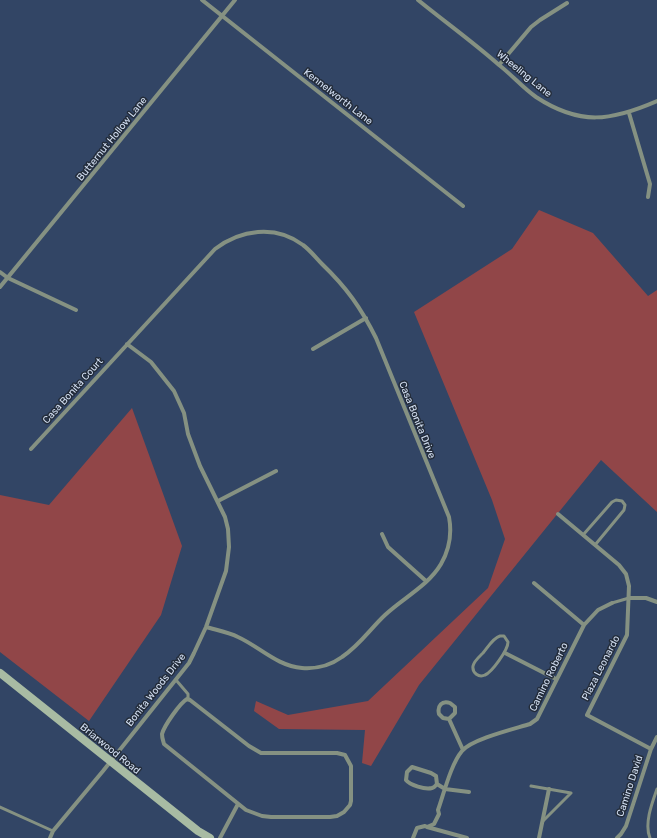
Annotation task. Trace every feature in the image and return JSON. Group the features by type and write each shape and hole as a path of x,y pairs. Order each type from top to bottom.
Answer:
{"main road":[{"name":"Briarwood Road","path":"0,673 198,831 210,838"}],"street":[{"name":"Kennelworth Lane","path":"202,0 463,206"},
{"name":"Butternut Hollow Lane","path":"0,287 235,0"},
{"name":"Wheeling Lane","path":"418,0 535,96 556,108 566,112 598,118 629,113 657,101"},
{"path":"499,65 531,27 567,3"},
{"path":"629,113 650,184 648,197"},
{"name":"Casa Bonita Drive","path":"127,344 215,249 233,238 254,232 272,232 296,240 340,281 366,318 376,338 449,517 450,533 447,549 441,564 426,581 385,614 348,653 334,662 318,667 302,668 280,663 237,636 206,627"},
{"path":"0,272 8,278 76,310"},
{"path":"313,349 366,318"},
{"name":"Casa Bonita Court","path":"31,449 127,344"},
{"name":"Bonita Woods Drive","path":"50,838 53,831 176,680 194,653 206,627 226,571 229,547 228,529 225,517 200,466 188,434 184,413 174,391 151,362 127,344"},
{"path":"218,501 276,471"},
{"name":"Plaza Leonardo","path":"558,514 623,569 628,580 630,592 628,598 627,636 587,715 651,749"},
{"path":"382,534 388,547 426,581"},
{"path":"534,583 584,625"},
{"path":"628,598 646,598 657,602"},
{"name":"Camino Roberto","path":"463,750 472,743 530,724 537,719 584,625 598,610 612,603"},
{"path":"505,653 556,680"},
{"path":"188,699 249,746 261,753 337,753 345,755 351,766 351,801 347,810 337,816 330,817 270,817 252,813 238,804 164,744 162,738 164,731 182,702 188,699"},
{"path":"444,702 453,704 456,710 454,715 449,719 443,718 439,714 438,708 444,702"},
{"path":"427,827 434,824 439,814 438,810 445,789 456,760 463,750 449,719"},
{"name":"Camino David","path":"617,838 626,826 651,749 657,737"},
{"path":"412,767 432,773 436,776 437,784 429,789 410,784 406,780 407,772 412,767"},
{"path":"437,784 445,789 469,792"},
{"path":"539,838 549,789"},
{"path":"220,838 238,804"},
{"path":"413,838 417,828 425,826 467,838"}],"lane":[{"path":"583,535 612,502 616,500 622,501 625,506 624,510 595,545"},
{"name":"Camino Roberto","path":"612,603 628,598"},
{"path":"500,636 507,639 508,646 505,653 486,675 478,675 474,672 474,664 497,637 500,636"},
{"path":"176,680 188,694 188,699"},
{"path":"531,786 571,793 543,820"},
{"path":"654,838 650,838 647,828 652,802 657,790"},
{"path":"0,807 53,831"}],"shaded area":[{"path":"539,210 593,233 648,296 657,290 657,512 601,460 419,685 371,766 362,763 365,730 279,729 254,711 256,701 288,715 368,701 488,588 505,539 492,500 414,312 512,249"},
{"path":"132,408 182,546 161,615 89,721 0,652 0,495 49,505"}]}
